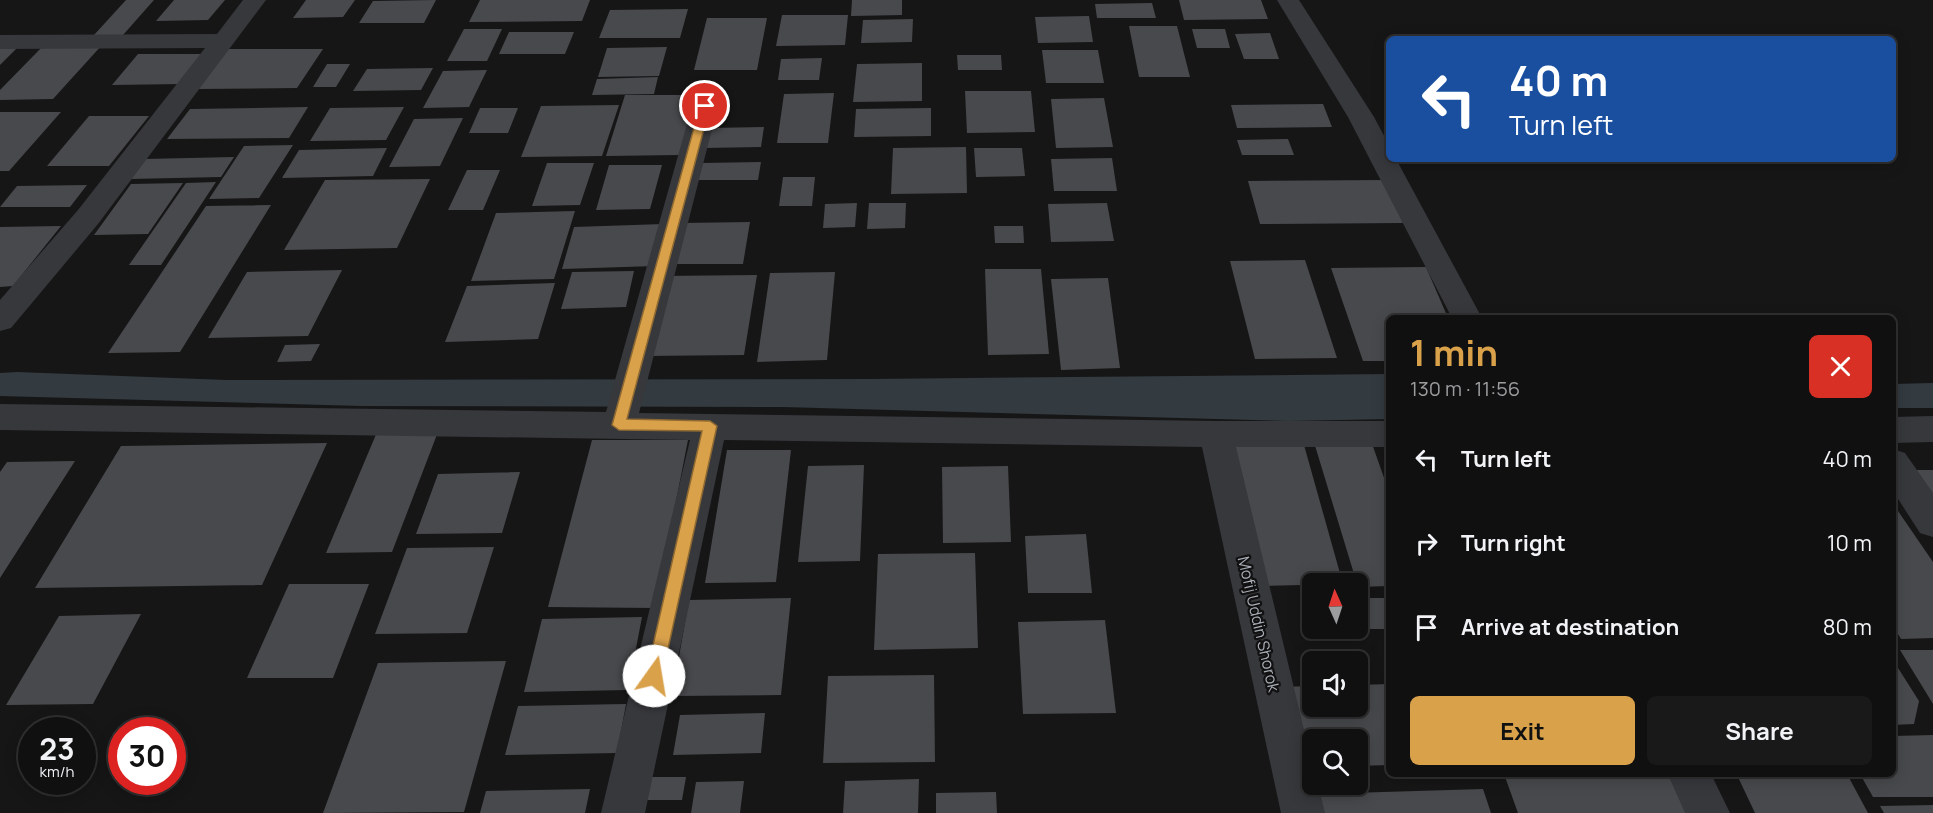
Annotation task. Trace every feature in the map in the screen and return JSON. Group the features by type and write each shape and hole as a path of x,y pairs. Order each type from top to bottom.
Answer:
{"street":[{"path":"0,320 88,216 255,0"},
{"path":"1288,0 1361,117 1465,315"},
{"path":"0,42 224,41"},
{"path":"619,425 705,106"},
{"path":"0,417 1216,434 1386,434"},
{"path":"623,813 710,426"},
{"path":"1896,430 1933,429"},
{"name":"Mofij Uddin Shorok","path":"1216,434 1303,813"},
{"path":"1896,467 1933,522"},
{"path":"1690,777 1708,813"}],"shaded area":[{"path":"0,373 226,380 871,379 1386,374 1386,419 1288,421 783,407 362,406 0,396"},
{"path":"1933,383 1933,408 1896,408 1896,384"}],"building":[{"path":"126,0 154,0 123,35 94,35"},
{"path":"174,0 225,0 208,20 156,21"},
{"path":"306,0 355,0 343,17 293,18"},
{"path":"436,0 424,23 359,23 373,1"},
{"path":"480,0 590,0 582,21 469,22"},
{"path":"852,0 902,0 902,15 851,16"},
{"path":"1179,0 1261,0 1268,19 1184,20"},
{"path":"1152,3 1156,18 1097,18 1095,4"},
{"path":"688,9 680,38 599,38 610,10"},
{"path":"782,15 848,15 845,45 776,46"},
{"path":"1089,16 1093,42 1038,43 1035,17"},
{"path":"707,18 767,18 757,70 694,70"},
{"path":"913,19 912,42 861,43 863,20"},
{"path":"1129,26 1177,26 1190,77 1139,77"},
{"path":"464,29 502,29 487,61 447,61"},
{"path":"1192,29 1225,29 1230,48 1197,48"},
{"path":"509,32 574,32 565,54 499,54"},
{"path":"1270,33 1279,59 1244,59 1235,34"},
{"path":"44,45 102,45 53,99 0,100 0,90"},
{"path":"667,47 659,76 598,77 607,48"},
{"path":"0,48 17,48 0,65"},
{"path":"227,49 323,49 297,88 197,89"},
{"path":"1042,50 1098,50 1104,83 1046,83"},
{"path":"138,54 205,54 182,84 112,85"},
{"path":"957,55 1001,55 1002,70 958,70"},
{"path":"822,58 819,80 778,80 781,59"},
{"path":"922,63 922,101 853,102 857,64"},
{"path":"327,64 350,64 336,87 313,87"},
{"path":"433,68 421,90 353,91 367,69"},
{"path":"487,70 469,107 423,108 443,71"},
{"path":"658,77 654,94 592,95 597,79"},
{"path":"965,91 1031,91 1035,132 967,133"},
{"path":"834,93 828,143 777,143 784,94"},
{"path":"625,95 695,95 680,155 606,156"},
{"path":"1104,98 1113,147 1056,148 1051,99"},
{"path":"1323,104 1332,127 1237,128 1231,105"},
{"path":"619,105 602,156 521,157 541,106"},
{"path":"308,107 289,138 167,139 190,109"},
{"path":"404,107 386,140 310,141 330,108"},
{"path":"480,108 518,108 508,133 469,133"},
{"path":"931,108 931,136 854,137 856,109"},
{"path":"0,112 61,112 9,171 0,171"},
{"path":"89,116 149,116 109,166 47,166"},
{"path":"463,118 440,166 389,167 414,119"},
{"path":"764,127 761,147 705,148 709,128"},
{"path":"1288,139 1294,155 1242,155 1237,140"},
{"path":"293,145 259,198 209,199 244,146"},
{"path":"966,147 967,193 891,194 893,148"},
{"path":"387,148 373,176 282,178 299,150"},
{"path":"974,148 1022,148 1025,176 976,177"},
{"path":"234,157 221,177 130,179 144,159"},
{"path":"1112,158 1117,191 1054,191 1051,159"},
{"path":"761,162 758,180 698,180 702,163"},
{"path":"547,163 594,163 580,205 532,206"},
{"path":"609,165 662,165 650,209 596,210"},
{"path":"467,170 500,170 483,210 448,210"},
{"path":"783,177 815,177 812,206 779,206"},
{"path":"430,179 397,248 284,250 325,180"},
{"path":"1386,180 1403,223 1260,224 1248,181"},
{"path":"216,182 161,265 129,265 186,183"},
{"path":"183,183 148,234 94,235 131,184"},
{"path":"87,185 70,207 0,207 17,186"},
{"path":"857,203 855,227 823,228 825,204"},
{"path":"869,203 906,203 905,228 867,229"},
{"path":"1107,203 1114,241 1051,242 1048,204"},
{"path":"271,205 180,352 108,353 206,206"},
{"path":"575,211 554,279 471,281 496,213"},
{"path":"750,222 743,264 672,264 682,223"},
{"path":"663,224 655,266 562,269 574,227"},
{"path":"61,226 13,286 0,287 0,227"},
{"path":"994,226 1023,226 1024,243 995,243"},
{"path":"1305,260 1337,358 1255,359 1230,261"},
{"path":"1426,267 1447,315 1386,315 1386,361 1363,361 1331,268"},
{"path":"985,269 1041,269 1049,354 988,355"},
{"path":"342,270 308,336 208,338 247,272"},
{"path":"634,271 626,307 561,309 572,272"},
{"path":"835,272 827,360 757,362 770,273"},
{"path":"757,275 744,355 643,356 662,276"},
{"path":"1108,278 1120,368 1061,370 1051,279"},
{"path":"555,283 538,339 445,342 467,286"},
{"path":"320,344 311,361 277,362 285,345"},
{"path":"441,424 392,552 326,553 380,425"},
{"path":"1370,438 1386,483 1386,586 1368,587 1368,573 1354,573 1313,439"},
{"path":"592,440 688,440 655,608 548,607"},
{"path":"327,443 262,585 35,588 121,446"},
{"path":"1304,445 1340,573 1302,573 1302,585 1259,586 1227,446"},
{"path":"727,450 791,450 776,582 705,583"},
{"path":"75,461 0,578 0,472 7,462"},
{"path":"864,465 860,561 798,562 808,466"},
{"path":"1008,466 1011,542 943,543 942,467"},
{"path":"1906,470 1933,470 1933,507"},
{"path":"520,472 502,533 416,534 438,474"},
{"path":"1896,511 1933,562 1933,638 1901,639 1896,631"},
{"path":"1086,534 1092,593 1028,593 1025,536"},
{"path":"494,547 467,633 375,634 407,548"},
{"path":"975,553 978,648 874,650 878,554"},
{"path":"289,584 369,584 333,678 247,678"},
{"path":"791,598 781,695 672,696 689,600"},
{"path":"1368,598 1386,598 1386,629 1368,629"},
{"path":"141,614 93,704 6,705 59,616"},
{"path":"642,617 628,690 524,692 542,619"},
{"path":"1105,620 1116,713 1023,714 1018,622"},
{"path":"1900,650 1933,650 1933,704"},
{"path":"506,661 464,812 323,813 378,663"},
{"path":"1896,665 1919,701 1914,724 1896,725"},
{"path":"934,675 935,762 823,763 828,676"},
{"path":"1386,684 1386,765 1368,766 1368,729 1302,729 1302,768 1298,768 1280,687 1302,686 1302,717 1368,717 1368,685"},
{"path":"626,704 617,753 505,755 518,706"},
{"path":"765,713 761,753 673,755 680,715"},
{"path":"1933,735 1933,797 1873,797 1862,777 1896,777 1896,736"},
{"path":"649,777 686,777 682,800 645,800"},
{"path":"1505,777 1669,777 1686,813 1518,813"},
{"path":"1738,777 1849,777 1868,813 1755,813"},
{"path":"919,779 918,813 843,813 845,781"},
{"path":"744,781 740,813 691,813 696,782"},
{"path":"590,789 585,813 480,813 486,791"},
{"path":"1483,789 1491,813 1322,813 1317,795 1368,795 1368,792"},
{"path":"996,792 997,813 936,813 936,793"},
{"path":"1933,805 1933,813 1884,813 1880,806"}],"route":[{"path":"654,676 710,426 619,425 705,106"}]}
